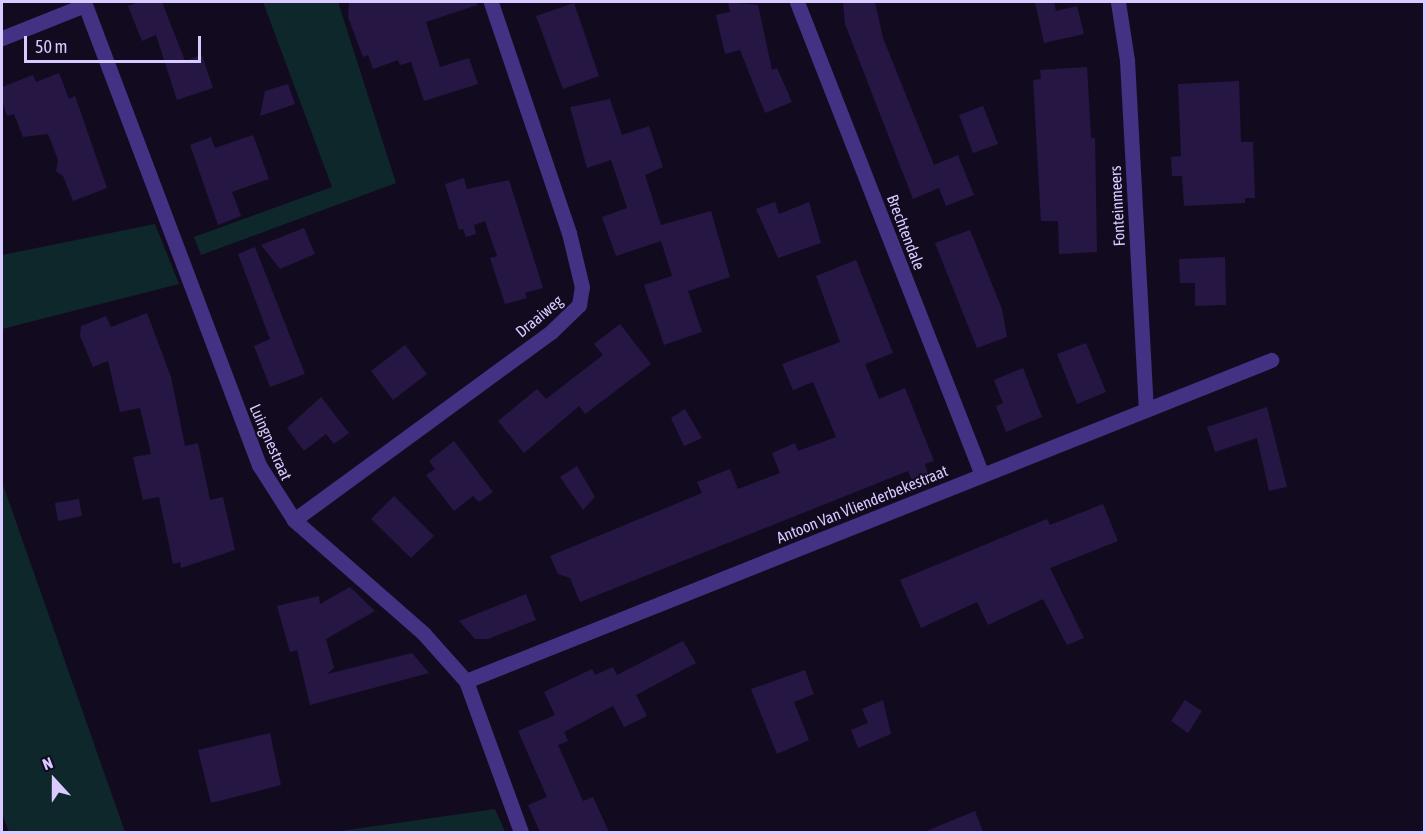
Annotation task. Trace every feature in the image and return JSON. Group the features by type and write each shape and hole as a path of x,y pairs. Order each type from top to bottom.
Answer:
{"street":[{"name":"Draaiweg","path":"294,520 551,332 579,305 582,287 569,233 491,2"},
{"name":"Brechtendale","path":"797,2 982,475"},
{"name":"Fonteinmeers","path":"1118,2 1127,60 1146,409"},
{"name":"Luingnestraat","path":"85,3 217,362 260,465 294,520 424,634 466,681 521,832"},
{"path":"2,38 85,3"},
{"name":"Antoon Van Vlienderbekestraat","path":"466,681 1271,360"}],"green space":[{"path":"263,2 338,2 396,183 201,255 194,237 332,187"},
{"path":"155,224 179,284 2,329 2,255"},
{"path":"2,482 125,832 9,832 2,814"},
{"path":"495,809 505,832 334,832"}],"building":[{"path":"140,2 162,2 185,61 202,55 213,88 177,100 156,35 142,41 128,6"},
{"path":"349,2 477,2 477,5 426,22 440,67 469,58 478,84 424,101 411,62 400,65 398,60 373,69 368,55 363,57 348,17"},
{"path":"728,2 758,5 772,70 777,68 792,102 765,113 740,50 725,54 716,15 730,12"},
{"path":"843,2 875,2 883,38 934,165 958,155 974,195 946,206 939,188 913,199 845,24"},
{"path":"1035,2 1054,2 1056,11 1077,6 1084,34 1044,43"},
{"path":"574,3 599,76 563,89 536,16"},
{"path":"1087,67 1091,138 1095,138 1097,252 1059,254 1058,221 1041,221 1033,80 1041,79 1040,70"},
{"path":"59,73 69,99 75,96 107,188 73,201 63,176 56,171 58,160 48,134 23,137 14,114 7,116 2,101 2,87 33,75 36,82"},
{"path":"1239,81 1241,142 1253,142 1255,198 1245,198 1245,203 1184,206 1182,176 1172,176 1171,157 1181,156 1178,84"},
{"path":"288,84 295,104 260,116 265,91"},
{"path":"610,99 622,135 649,126 663,167 645,175 661,225 711,211 730,277 688,291 702,332 664,345 644,285 672,276 661,241 616,256 602,217 627,208 611,160 587,168 570,107"},
{"path":"983,106 998,144 973,153 959,115"},
{"path":"253,135 269,179 232,192 241,216 218,225 190,145 211,137 215,148"},
{"path":"464,178 467,189 509,180 543,288 525,293 527,298 505,304 490,258 497,256 485,221 474,225 476,234 466,237 463,229 459,230 445,184"},
{"path":"775,202 779,214 809,202 821,243 778,258 756,209"},
{"path":"304,228 315,254 280,269 261,245"},
{"path":"970,230 1002,309 1007,337 977,348 935,243"},
{"path":"255,247 305,374 270,387 254,346 270,339 238,254"},
{"path":"1225,257 1226,305 1195,306 1195,283 1180,283 1179,259"},
{"path":"856,260 893,353 865,364 879,399 905,388 934,461 925,464 929,477 913,484 908,471 580,602 570,578 558,574 550,556 702,493 697,482 730,469 738,489 780,473 772,453 795,443 798,451 836,437 813,382 793,390 782,364 840,342 816,276"},
{"path":"147,313 171,377 185,446 198,443 210,500 223,497 235,550 181,568 180,562 173,564 159,497 143,500 133,457 151,454 140,408 120,412 108,361 93,367 80,336 81,326 106,316 111,327"},
{"path":"620,324 651,364 585,414 579,406 524,453 498,421 537,389 546,399 603,355 594,344"},
{"path":"1086,343 1106,392 1077,404 1057,354"},
{"path":"405,345 427,374 393,400 371,371"},
{"path":"1023,368 1042,417 1006,432 996,406 1003,403 994,380"},
{"path":"321,397 349,433 334,444 326,434 304,451 287,428"},
{"path":"1267,407 1287,487 1269,491 1257,438 1215,452 1207,427"},
{"path":"685,409 702,438 684,446 671,418"},
{"path":"454,441 493,492 479,502 473,496 454,511 426,475 435,469 429,461"},
{"path":"577,466 595,497 583,510 560,477"},
{"path":"394,496 434,536 411,558 371,519"},
{"path":"79,499 82,516 58,521 55,503"},
{"path":"1103,504 1118,541 1050,568 1084,638 1067,645 1043,599 988,625 977,602 921,628 900,580 1047,519 1050,525"},
{"path":"350,587 375,611 326,639 334,668 327,674 412,653 429,673 310,705 297,650 290,652 277,606 319,596 320,604"},
{"path":"526,594 536,620 488,639 475,639 459,621"},
{"path":"683,641 696,663 636,695 647,716 624,727 613,706 564,732 568,741 558,745 583,801 593,797 609,832 540,832 528,805 547,797 518,731 555,715 544,692 592,669 595,675 613,667 617,675"},
{"path":"805,670 814,694 794,702 809,740 777,754 751,689"},
{"path":"883,700 891,734 858,748 851,730 868,723 862,709"},
{"path":"1185,700 1202,711 1188,733 1171,721"},
{"path":"270,733 281,785 211,803 198,750"},
{"path":"975,811 983,832 924,832"}]}
